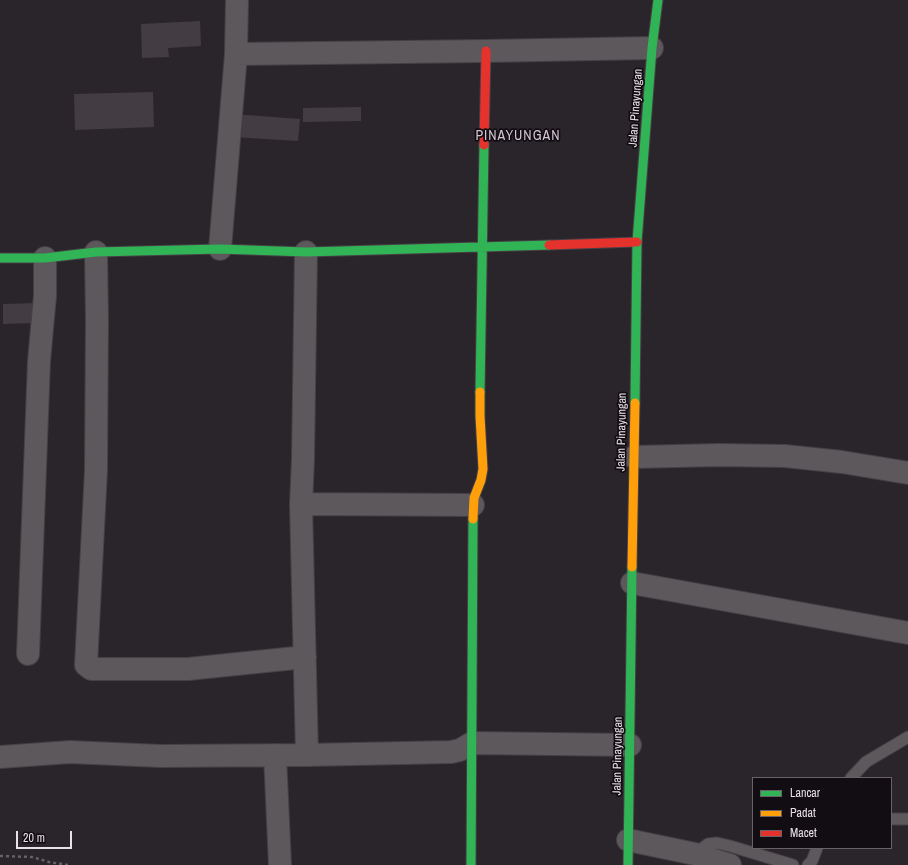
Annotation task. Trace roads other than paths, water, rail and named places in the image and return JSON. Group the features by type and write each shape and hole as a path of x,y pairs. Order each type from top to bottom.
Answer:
{"street":[{"path":"220,248 236,54 237,0"},
{"name":"Jalan Pinayungan","path":"628,865 638,242 652,48 658,0"},
{"path":"236,54 652,48"},
{"path":"471,865 473,506 474,498 481,480 482,469 480,416 486,51"},
{"path":"0,258 45,258 96,252 220,248 306,252 638,242"},
{"path":"96,252 96,470 86,665 91,669 188,669 304,657"},
{"path":"306,252 303,459 300,504 307,756"},
{"path":"28,654 39,361 44,296 45,258"},
{"path":"634,457 719,455 785,456 842,462 908,473"},
{"path":"300,504 473,506"},
{"path":"632,583 908,633"},
{"path":"0,757 70,752 160,756 307,756 451,752 460,750 472,743 630,745"},
{"path":"275,755 280,865"},
{"path":"628,840 695,854 730,865"}],"lane":[{"path":"852,777 866,762 908,736"},
{"path":"892,819 908,819"},
{"path":"695,854 708,844 717,843 793,865"},
{"path":"808,865 812,861 817,849"}],"district":[{"name":"PINAYUNGAN","path":"518,136"}]}
